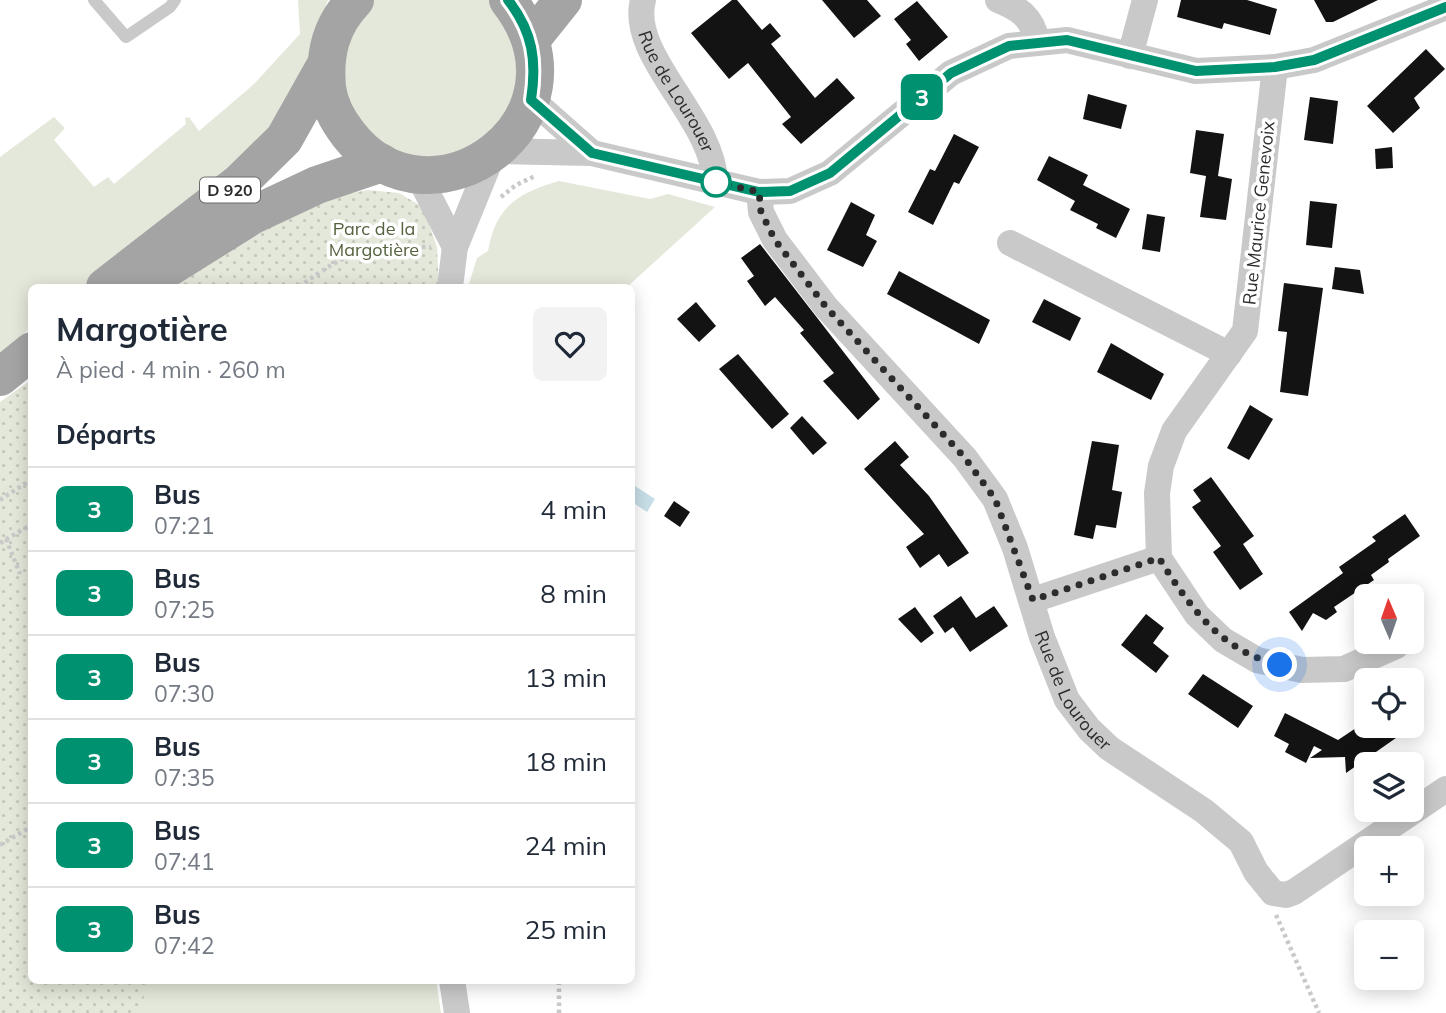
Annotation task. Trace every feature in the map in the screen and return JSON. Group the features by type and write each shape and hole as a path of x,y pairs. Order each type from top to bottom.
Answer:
{"main road":[{"path":"355,0 342,14 330,39 325,66 328,95 339,123 358,146 382,163 418,175 457,172 495,153 519,128 531,100 536,70 531,40 521,17 508,0"},
{"path":"531,40 563,0"},
{"name":"D 920","path":"109,284 239,183 284,139 325,66"},
{"name":"D 920","path":"143,284 253,215 317,185 382,163"}],"street":[{"name":"Rue de Lourouer","path":"643,0 641,14 646,42 698,127 715,166 715,182"},
{"path":"998,0 1024,13 1032,21 1037,41"},
{"path":"1130,56 1145,0"},
{"path":"450,284 455,247 495,153 592,153 759,192 790,191 830,173 951,73 999,49 1037,41 1086,43 1196,71 1275,67 1314,60 1446,7"},
{"name":"Rue Maurice Genevoix","path":"1159,558 1157,493 1161,466 1174,431 1245,331 1250,307 1275,67"},
{"path":"531,100 592,153"},
{"path":"418,175 455,247"},
{"name":"Rue de Lourouer","path":"759,192 761,212 775,240 826,307 965,458 995,499 1033,600 1042,637 1068,701 1089,729 1130,762 1203,811 1241,842 1256,872 1278,895"},
{"path":"1010,243 1229,354"},
{"path":"1033,600 1159,558 1198,615 1223,640 1257,660 1302,670 1344,669 1378,654"},
{"path":"1278,895 1294,892 1446,789"},
{"path":"453,984 457,1013"}],"lane":[{"path":"94,0 126,37 170,8 175,0"}],"path":[{"path":"493,207 516,185 537,175"},
{"path":"304,284 344,257 362,250 455,247"},
{"path":"0,500 28,482"},
{"path":"0,543 28,526"},
{"path":"6,539 19,574"},
{"path":"0,845 28,828"},
{"path":"1278,895 1273,905 1278,922 1318,1013"},
{"path":"559,984 559,1013"}],"green space":[{"path":"298,0 328,0 284,128 86,284 28,284 28,330 0,355 0,157 54,117 65,128 54,140 94,187 108,177 114,184 186,124 185,118 189,117 199,131 253,85 300,34"},
{"path":"355,0 508,0 531,40 498,151 382,163 325,66"},
{"path":"559,181 650,199 668,194 715,207 630,284 469,284 477,258 488,251 503,212 532,191"},
{"name":"Parc de la Margotière","path":"368,190 399,193 423,207 437,247 439,284 172,284 262,227 312,204"},
{"path":"28,382 28,984 152,984 135,1013 0,1013 0,402"},
{"path":"28,984 437,984 441,1013 0,1013"}],"water":[{"path":"635,486 655,499 647,512 635,504"}],"building":[{"path":"732,0 737,0 762,30 770,23 781,36 771,44 815,98 837,78 855,98 801,144 782,124 791,117 748,63 729,79 691,33"},
{"path":"822,0 867,0 881,16 854,38"},
{"path":"1181,0 1247,0 1277,9 1270,35 1224,23 1222,29 1177,17"},
{"path":"1314,0 1378,0 1333,22 1326,22"},
{"path":"917,1 948,37 919,61 906,44 911,40 894,19"},
{"path":"1426,49 1445,69 1414,98 1420,108 1393,133 1367,106"},
{"path":"1088,94 1127,105 1121,129 1083,119"},
{"path":"1310,97 1338,101 1333,144 1304,140"},
{"path":"1196,130 1224,134 1218,176 1232,179 1226,220 1200,217 1206,176 1190,173"},
{"path":"954,134 979,147 959,184 954,182 933,225 908,212 930,169 935,171"},
{"path":"1392,147 1393,168 1376,169 1375,149"},
{"path":"1049,156 1088,175 1083,185 1130,209 1116,238 1096,228 1098,224 1070,210 1075,201 1037,180"},
{"path":"1310,201 1337,204 1332,248 1306,245"},
{"path":"851,202 875,215 866,235 877,241 863,267 827,250"},
{"path":"1147,214 1165,217 1160,252 1142,249"},
{"path":"760,244 880,399 858,420 823,381 834,373 800,333 804,330 775,297 765,306 747,281 754,276 741,258"},
{"path":"1335,267 1360,270 1364,294 1332,289"},
{"path":"899,271 990,320 979,344 887,294"},
{"path":"1284,283 1323,288 1308,396 1280,392 1287,332 1278,331"},
{"path":"1044,299 1081,318 1070,341 1032,322"},
{"path":"696,302 716,326 699,342 677,319"},
{"path":"1111,343 1164,374 1151,400 1097,372"},
{"path":"738,354 789,414 772,429 719,369"},
{"path":"1250,405 1273,419 1249,460 1227,448"},
{"path":"802,416 827,443 813,455 790,428"},
{"path":"895,441 909,457 900,465 929,496 969,553 948,567 939,554 920,568 906,547 924,534 864,469"},
{"path":"1092,441 1119,445 1112,490 1122,492 1116,528 1096,525 1093,539 1074,535"},
{"path":"1211,477 1254,536 1243,544 1263,574 1240,590 1213,552 1221,546 1192,507 1201,501 1193,490"},
{"path":"674,501 690,512 680,527 664,516"},
{"path":"1405,514 1420,536 1371,575 1374,580 1368,584 1354,584 1354,594 1334,607 1337,612 1326,620 1313,613 1302,631 1289,612 1343,573 1339,567 1376,541 1372,537"},
{"path":"961,596 976,618 994,606 1008,626 970,652 953,627 945,633 933,616"},
{"path":"915,607 934,633 921,643 898,619"},
{"path":"1146,614 1164,628 1153,643 1169,656 1156,673 1121,645"},
{"path":"1203,674 1253,706 1238,728 1188,694"},
{"path":"1285,713 1338,740 1354,729 1354,738 1396,738 1376,752 1354,752 1354,767 1346,773 1345,757 1310,758 1322,750 1314,746 1306,763 1285,752 1289,744 1274,736"}],"bus line":[{"name":"3","path":"508,0 521,17 531,40 536,70 531,100 592,153 759,192 790,191 830,173 951,73 1009,46 1067,40 1196,71 1275,67 1314,60 1446,7"}],"route":[{"path":"716,182 759,192 761,212 775,240 826,307 922,415 965,458 995,499 1033,600 1159,558 1198,615 1223,640 1257,660 1280,665"}]}
